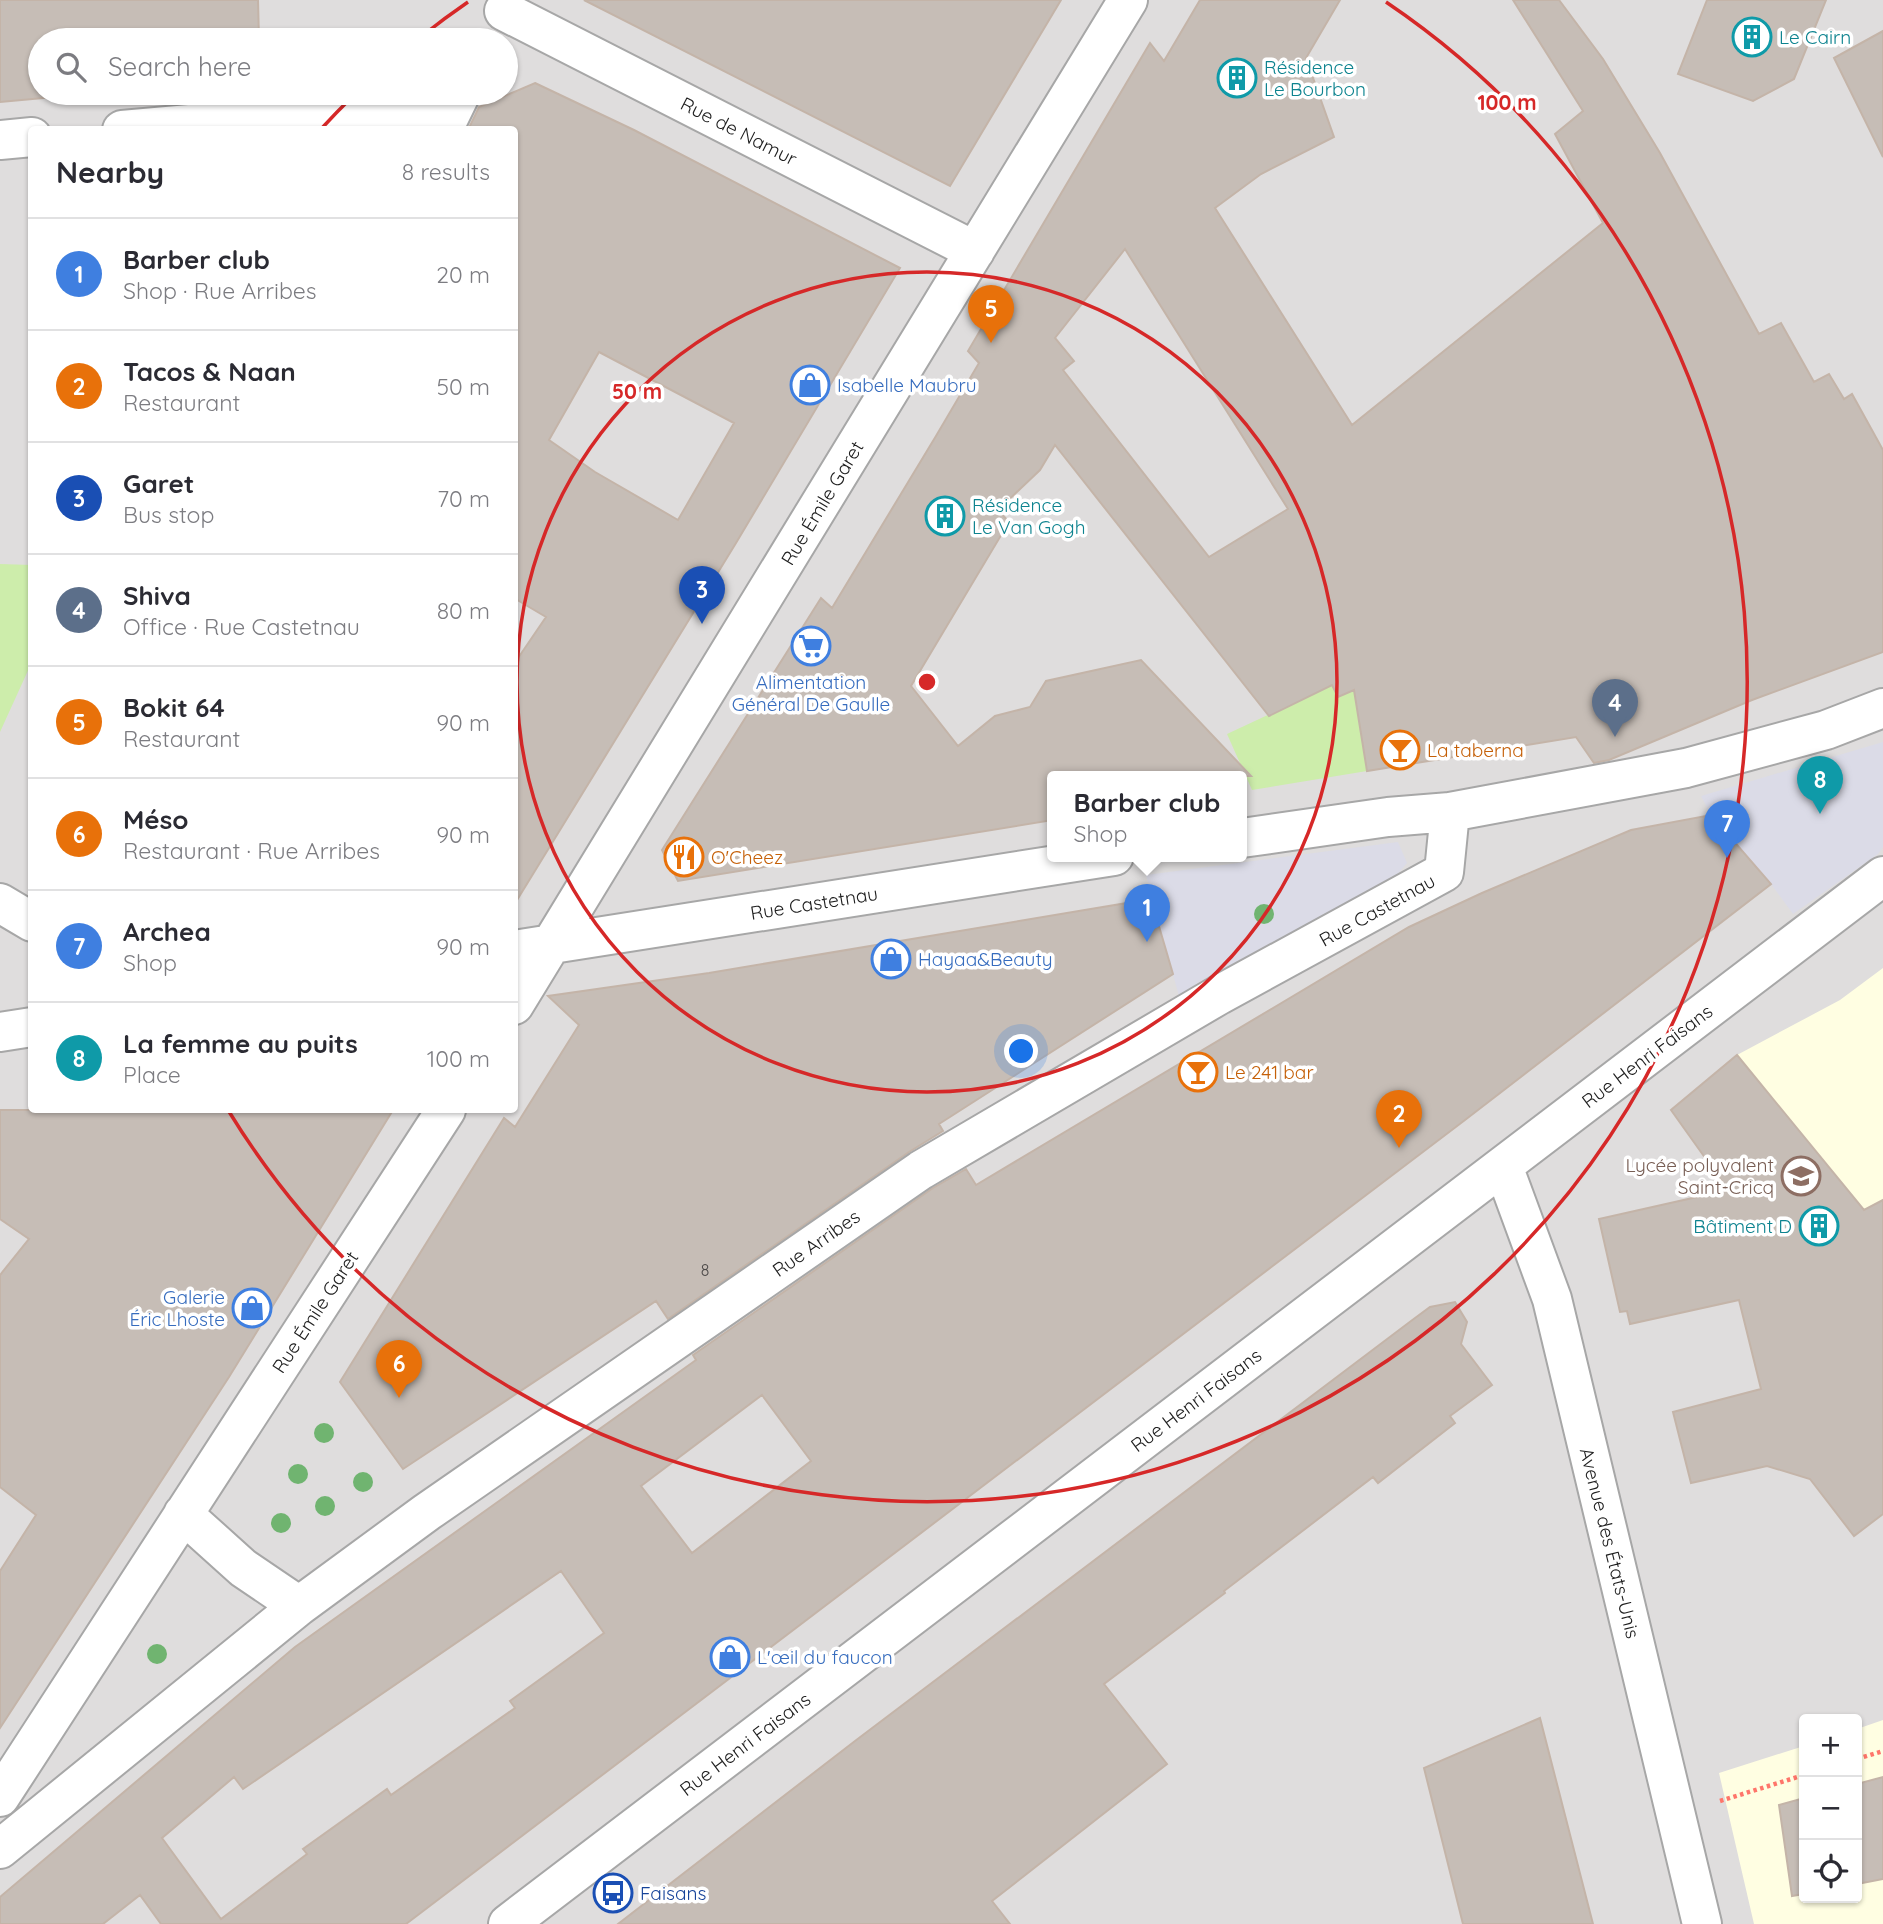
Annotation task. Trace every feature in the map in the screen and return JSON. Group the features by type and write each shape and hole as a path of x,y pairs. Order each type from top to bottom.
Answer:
{"street":[{"name":"Rue Émile Garet","path":"518,998 1128,0"},
{"name":"Rue de Namur","path":"500,17 975,251"},
{"path":"165,126 359,108 449,116"},
{"path":"0,140 28,137"},
{"path":"1247,837 1450,811 1686,768 1826,730 1883,708"},
{"name":"Rue Castetnau","path":"1219,995 1444,872 1450,811"},
{"name":"Rue Castetnau","path":"518,949 1076,862"},
{"name":"Rue Henri Faisans","path":"508,1924 1883,876"},
{"path":"0,903 28,920"},
{"name":"Rue Arribes","path":"299,1606 427,1512 920,1170 1219,995"},
{"name":"Rue Émile Garet","path":"0,1797 444,1113"},
{"name":"Avenue des États-Unis","path":"1503,1166 1552,1299 1702,1924"},
{"path":"0,1849 299,1606 243,1568 183,1514"}],"path":[{"path":"1862,1757 1883,1751"},
{"path":"1676,1815 1799,1777"}],"shaded area":[{"path":"0,0 1883,0 1883,1924 0,1924"},
{"path":"1883,742 1883,847 1878,854 1793,914 1771,884 1711,815 1701,796"},
{"path":"1398,842 1407,863 1389,884 1180,1000 1146,875"},
{"name":"Lycée polyvalent Saint-Cricq","path":"1883,968 1883,1398 1671,1110 1737,1055 1840,1000"},
{"path":"1883,1720 1883,1924 1754,1924 1719,1773 1799,1748 1799,1903 1862,1903 1862,1727"}],"green space":[{"path":"0,564 28,565 28,671 0,732"},
{"path":"1332,685 1338,697 1354,690 1367,771 1252,790 1247,771 1244,771 1227,734"}],"building":[{"path":"0,0 258,0 259,28 28,28 28,99 0,102"},
{"path":"584,0 1061,0 950,186"},
{"path":"1200,0 1340,0 1306,58 1334,137 1261,174 1215,208 1352,425 1603,223 1555,134 1583,111 1513,0 1559,0 1603,59 1660,153 1759,334 1781,323 1814,382 1829,374 1844,399 1852,394 1883,450 1883,652 1752,700 1609,760 1594,763 1576,737 1367,771 1354,690 1338,697 1332,685 1269,716 1055,445 1040,470 998,510 1009,522 911,686 958,746 995,716 1030,707 1046,681 1141,660 1246,771 1047,771 1047,821 678,881 662,850 821,598 832,608 979,363 968,351 1150,43 1164,61","holes":["1125,249 1288,509 1209,557 1063,370 1074,361 1055,338"]},
{"name":"Le Cairn","path":"1707,0 1826,0 1794,79 1753,101 1678,74"},
{"path":"1883,31 1883,157 1834,58"},
{"path":"535,83 634,130 900,268 736,543 518,898 518,658 546,617 518,600 518,126 470,126 479,107 518,105 518,90","holes":["599,352 734,423 678,520 595,472 549,440"]},
{"path":"1711,815 1771,884 1465,1120 406,1924 161,1924 140,1895 103,1924 0,1924 0,1897 295,1647 696,1360 693,1355 933,1188 966,1169 976,1185 1409,927 1631,830","holes":["762,1395 811,1461 692,1553 641,1486","561,1571 604,1633 510,1701 515,1708 391,1795 387,1789 303,1849 307,1854 221,1919 162,1838 234,1777 243,1789"]},
{"path":"1151,899 1173,974 939,1124 943,1131 668,1319 656,1301 403,1469 340,1382 504,1118 515,1127 579,1025 548,996 709,973"},
{"path":"1737,1055 1864,1210 1883,1200 1883,1514 1854,1536 1810,1479 1767,1466 1691,1483 1673,1412 1761,1389 1739,1300 1630,1324 1627,1311 1620,1312 1599,1219 1728,1190 1671,1110"},
{"path":"0,1110 28,1110 28,1113 391,1113 229,1377 0,1728 0,1571 36,1515 0,1487 0,1275 29,1239 0,1219"},
{"path":"1455,1302 1467,1322 1461,1344 1492,1385 1450,1416 1455,1423 1378,1483 1373,1477 1104,1684 1167,1764 992,1901 1010,1924 618,1924 855,1741 1411,1321 1430,1307"},
{"path":"1540,1718 1593,1924 1463,1924 1424,1768"},
{"path":"1883,1777 1883,1879 1862,1883 1862,1840 1862,1783"},
{"path":"1799,1799 1799,1895 1792,1896 1779,1805"}],"place":[{"name":"Le Cairn","path":"1752,37"},
{"name":"Résidence Le Bourbon","path":"1237,78"},
{"name":"Bokit 64","path":"991,343"},
{"name":"Isabelle Maubru","path":"810,385"},
{"name":"Résidence Le Van Gogh","path":"945,516"},
{"name":"Garet","path":"702,624"},
{"name":"Alimentation Général De Gaulle","path":"811,646"},
{"name":"Shiva","path":"1615,737"},
{"name":"La taberna","path":"1400,750"},
{"name":"La femme au puits","path":"1820,814"},
{"name":"O'Cheez","path":"684,857"},
{"name":"Archea","path":"1727,858"},
{"name":"Barber club","path":"1147,942"},
{"name":"Hayaa&Beauty","path":"891,959"},
{"name":"Le 241 bar","path":"1198,1072"},
{"name":"Tacos & Naan","path":"1399,1148"},
{"name":"Lycée polyvalent Saint-Cricq","path":"1801,1176"},
{"name":"Bâtiment D","path":"1819,1226"},
{"name":"Galerie Éric Lhoste","path":"252,1308"},
{"name":"Méso","path":"399,1398"},
{"name":"L'œil du faucon","path":"730,1657"},
{"name":"Faisans","path":"613,1893"}]}
